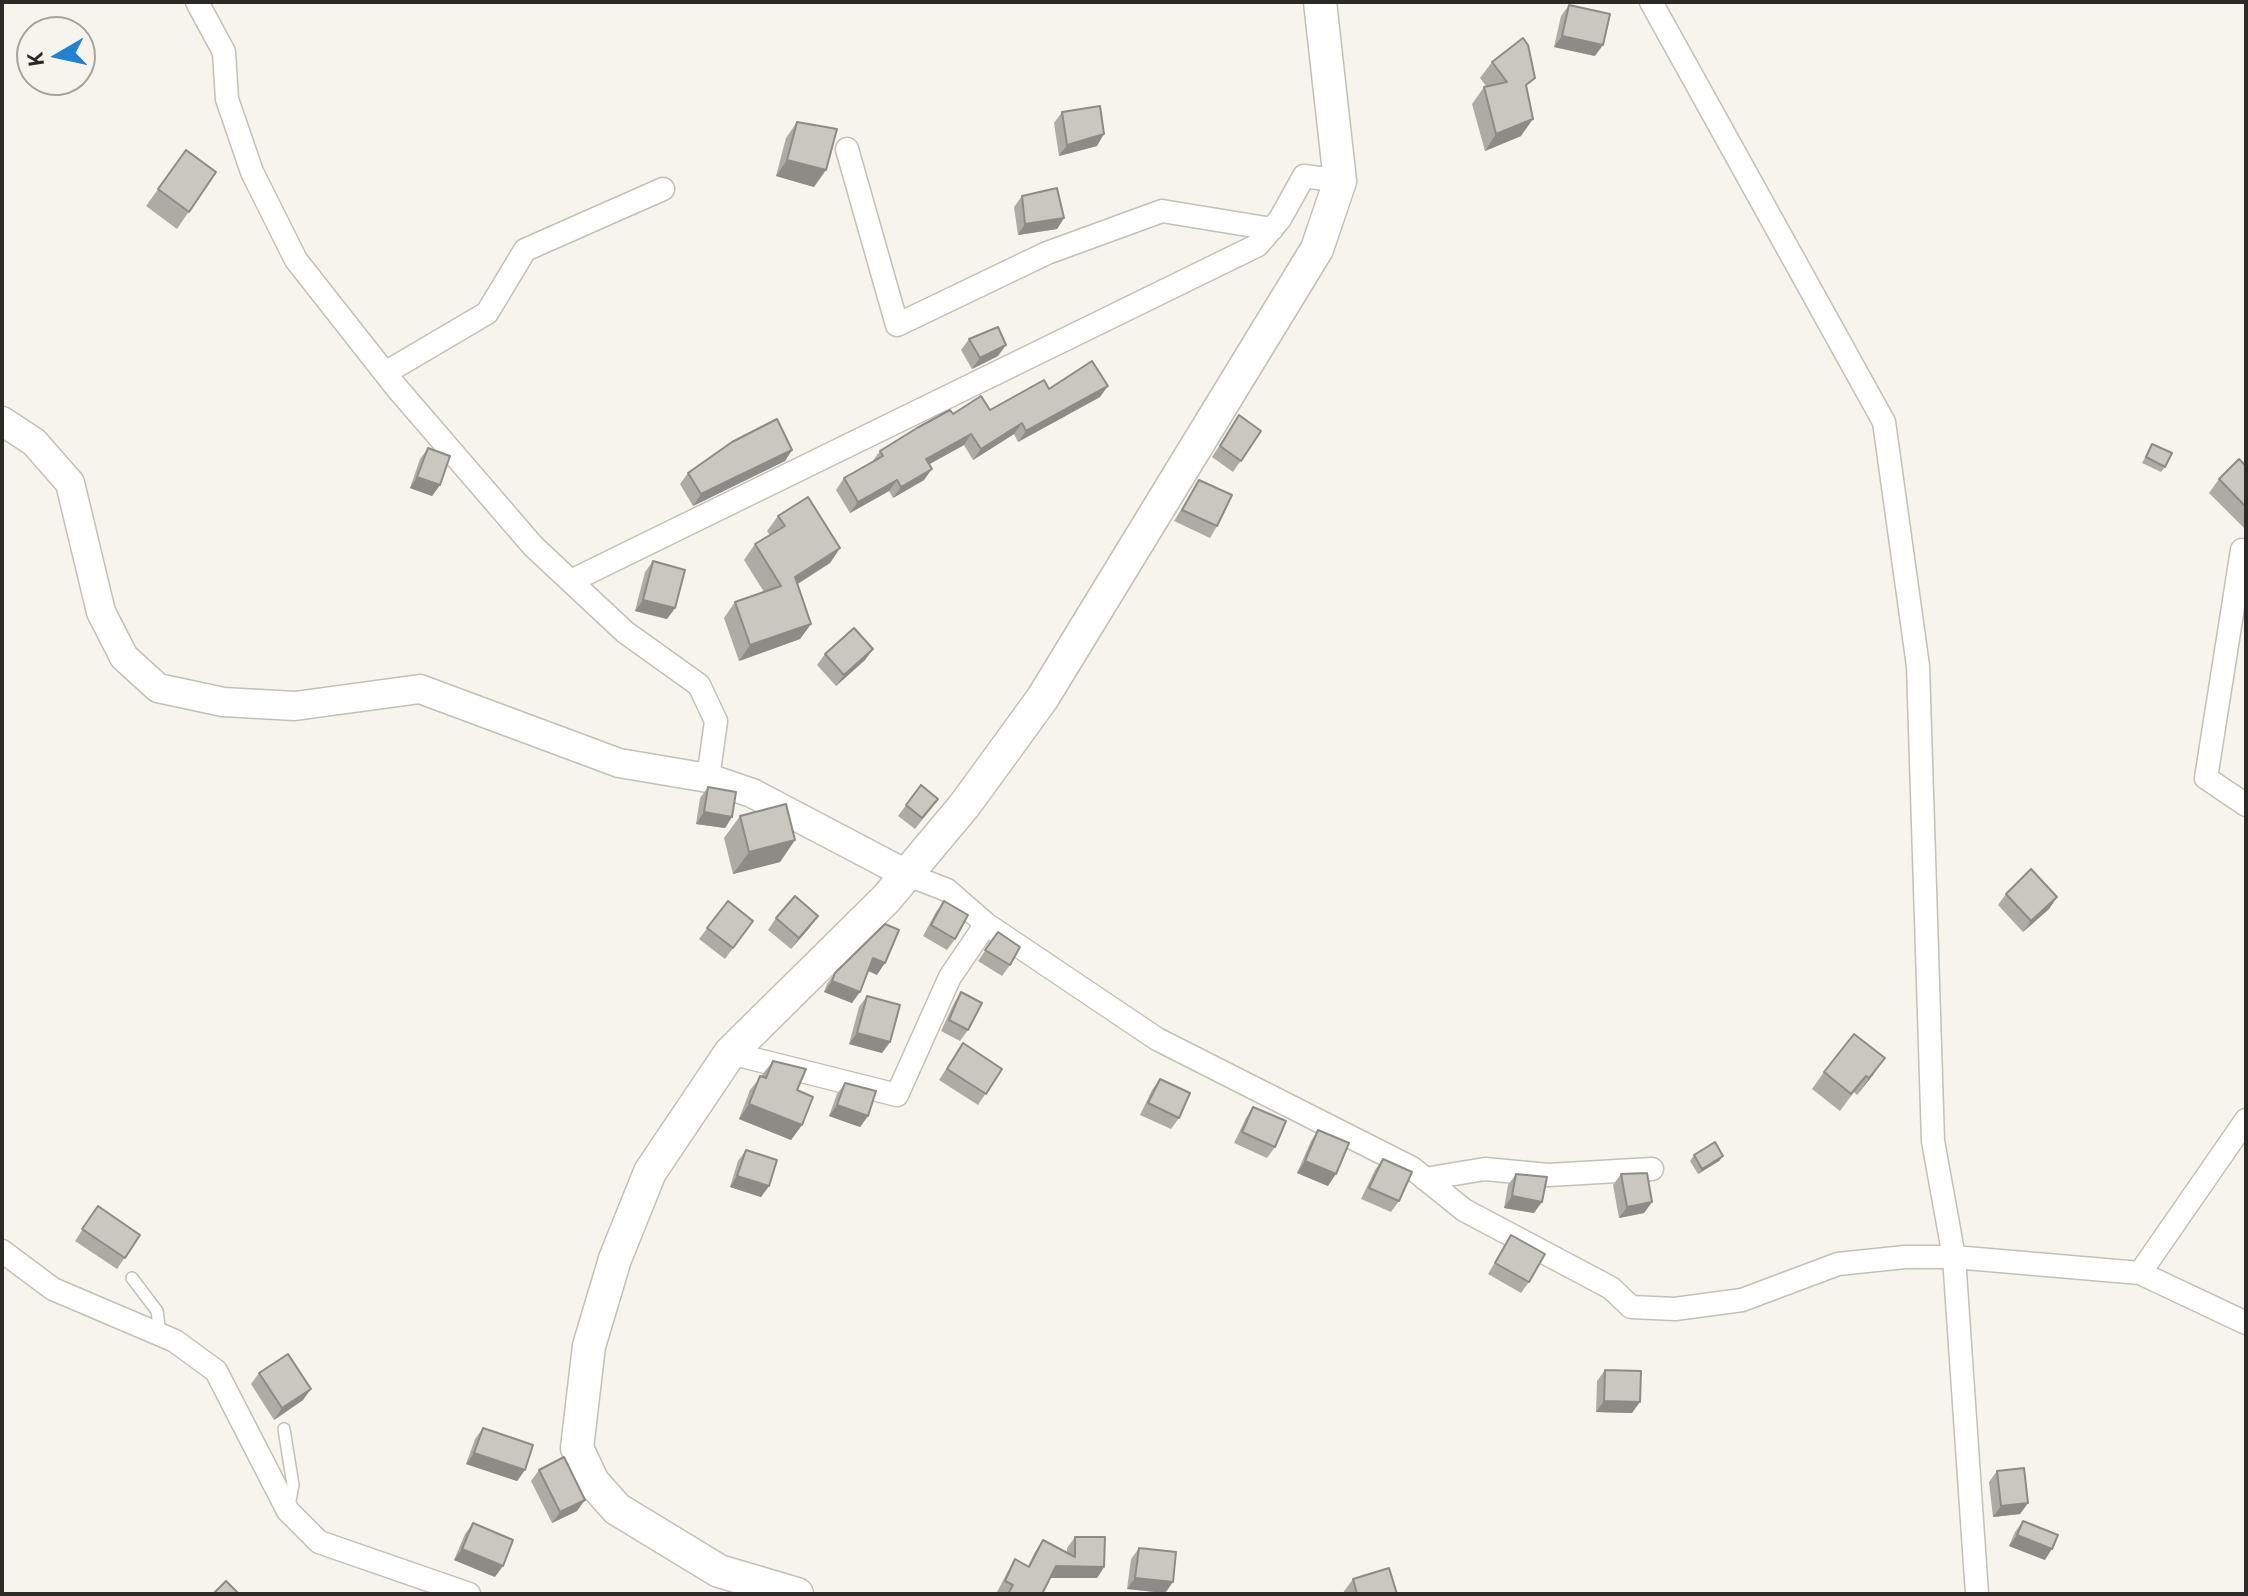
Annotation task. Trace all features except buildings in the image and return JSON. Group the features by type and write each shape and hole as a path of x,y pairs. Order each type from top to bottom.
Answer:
{"main road":[{"path":"797,1594 719,1571 617,1509 593,1482 577,1448 589,1346 615,1259 650,1172 730,1053 796,991 906,874 964,806 1042,699 1317,249 1340,181 1320,2"}],"street":[{"path":"197,2 224,52 227,99 252,172 290,247 385,373 533,546 625,632 699,685 716,721 708,778"},
{"path":"1651,2 1884,422 1918,666 1933,1141 1954,1257 1977,1594"},
{"path":"847,149 897,325 1047,253 1162,211 1272,229"},
{"path":"571,581 1258,245 1272,229 1304,176 1340,181"},
{"path":"385,373 487,313 525,250 663,189"},
{"path":"2,421 34,442 70,483 101,612 124,657 158,688 223,702 295,706 420,689 619,763 708,778 752,793 906,874 947,890 986,924 1157,1039 1412,1168 1464,1210 1611,1288 1631,1307 1675,1309 1742,1300 1838,1264 1954,1257 2140,1273 2246,1323"},
{"path":"2242,550 2206,778 2246,805"},
{"path":"730,1053 897,1095 950,977 986,924"},
{"path":"2140,1273 2246,1120"},
{"path":"1425,1179 1485,1169 1573,1175 1652,1169"},
{"path":"2,1251 53,1289 175,1341 216,1371 288,1511 319,1542 469,1594"}],"lane":[{"path":"132,1278 157,1311 160,1334"},
{"path":"284,1429 293,1485 288,1511"}]}
